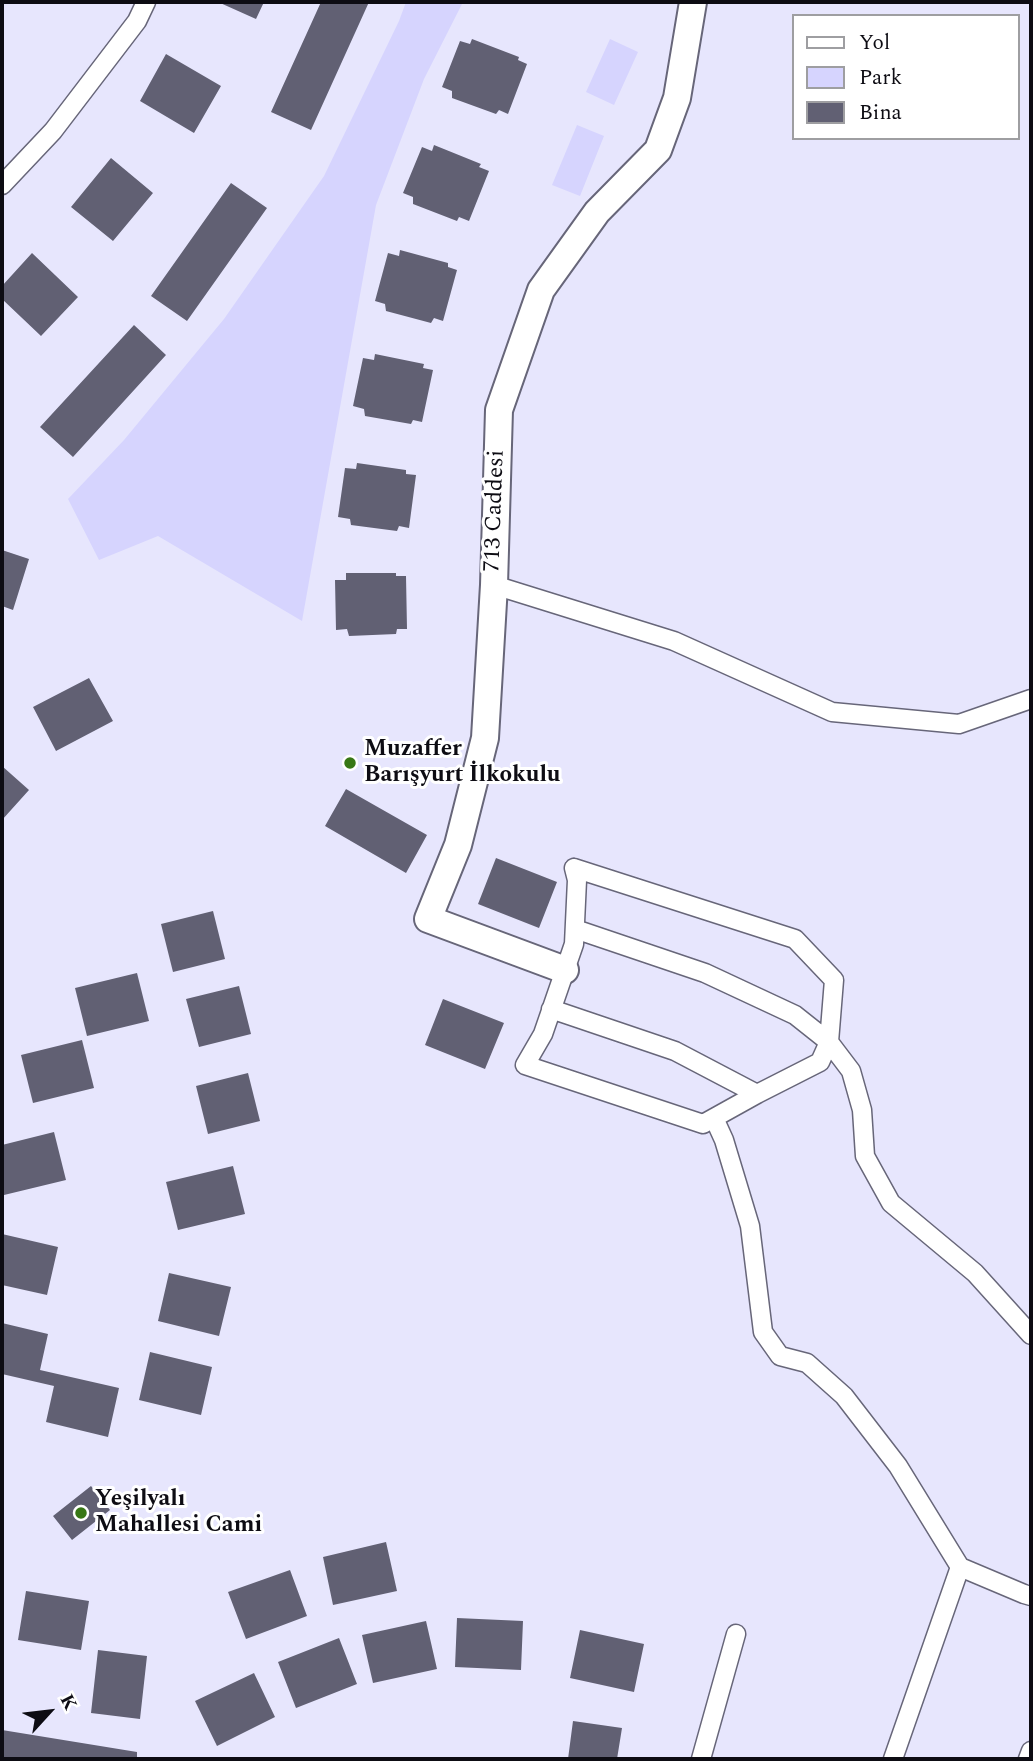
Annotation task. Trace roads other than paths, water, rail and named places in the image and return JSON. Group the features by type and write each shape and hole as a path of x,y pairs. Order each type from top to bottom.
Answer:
{"street":[{"path":"2,185 53,131 137,21 146,2"},
{"name":"713 Caddesi","path":"565,970 428,919 458,845 485,738 494,585 499,410 541,290 597,212 657,150 677,98 693,2"},
{"path":"494,585 674,641 832,712 960,724 1031,699"},
{"path":"574,868 795,939 834,980 829,1042 820,1062 703,1124 525,1065 543,1034 574,944 575,929 578,880 574,868"},
{"path":"575,929 705,973 795,1016 829,1042 851,1071 862,1110 865,1156 891,1203 975,1273 1031,1335"},
{"path":"551,1009 675,1051 757,1094"},
{"path":"714,1118 724,1139 750,1226 763,1332 780,1356 807,1363 844,1396 898,1466 960,1567 1031,1596"},
{"path":"893,1759 960,1567"},
{"path":"701,1759 736,1634"},
{"path":"1028,1759 1031,1751"}],"place":[{"name":"Muzaffer Barışyurt İlkokulu","path":"350,763"},
{"name":"Yeşilyalı Mahallesi Cami","path":"81,1513"}]}
